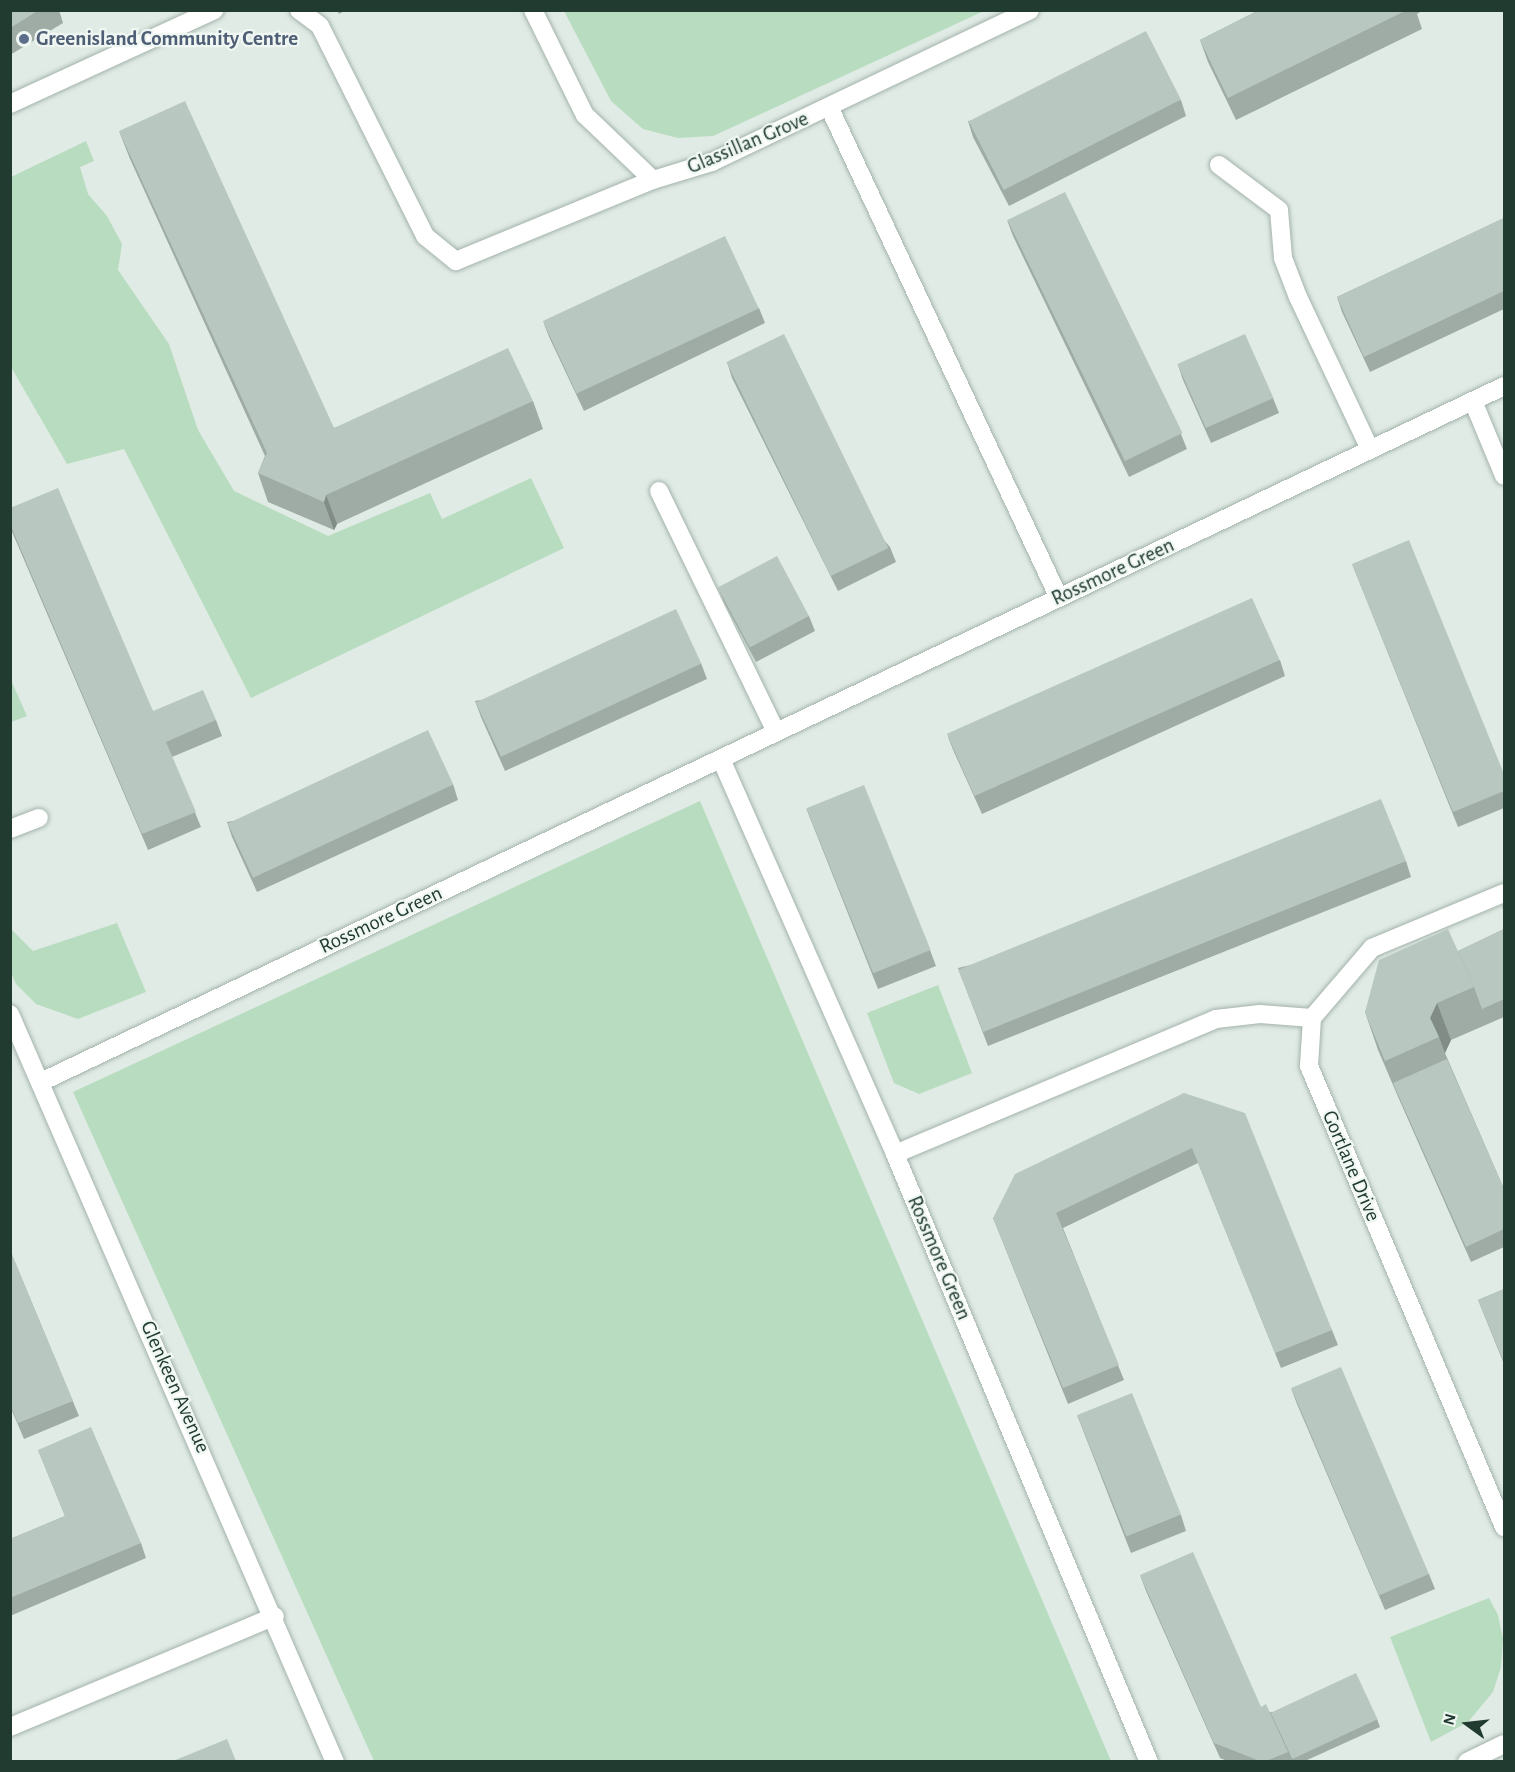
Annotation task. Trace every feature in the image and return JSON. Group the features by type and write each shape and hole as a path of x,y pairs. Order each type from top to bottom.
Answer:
{"street":[{"path":"10,104 214,10"},
{"name":"Glassillan Grove","path":"298,10 320,26 426,236 456,261 653,180 712,162 830,109 1030,10"},
{"path":"533,10 585,115 653,180"},
{"path":"830,109 1059,598"},
{"path":"1219,165 1279,210 1283,258 1298,297 1370,449"},
{"name":"Rossmore Green","path":"41,1082 1504,386"},
{"path":"1473,401 1504,476"},
{"path":"659,491 776,732"},
{"name":"Rossmore Green","path":"721,759 895,1154 1149,1761"},
{"path":"10,830 39,818"},
{"path":"895,1154 1216,1019 1260,1014 1312,1018 1372,948 1504,893"},
{"name":"Glenkeen Avenue","path":"10,1014 275,1616 335,1761"},
{"name":"Gortlane Drive","path":"1312,1018 1309,1066 1504,1527"},
{"path":"10,1727 275,1616"},
{"path":"1467,1761 1504,1744"}],"green space":[{"path":"564,11 984,11 713,136 678,138 643,129 611,101"},
{"path":"86,141 94,161 80,167 88,194 107,216 122,244 118,270 169,344 198,430 234,491 328,536 430,493 442,519 531,478 564,548 251,698 124,449 67,464 11,367 11,177"},
{"path":"10,678 27,716 11,722 10,722"},
{"path":"700,801 1111,1761 374,1761 73,1092"},
{"path":"117,923 146,992 78,1019 36,1004 16,984 11,973 11,929 33,951"},
{"path":"938,985 972,1073 919,1094 894,1083 867,1013"},
{"path":"1489,1598 1498,1615 1503,1639 1501,1667 1493,1692 1468,1722 1431,1742 1390,1637"}],"building":[{"path":"10,10 39,10 10,28"},
{"path":"1259,10 1407,10 1228,98 1200,40"},
{"path":"1146,31 1181,100 1004,190 969,121"},
{"path":"185,101 334,428 508,348 533,401 326,495 324,502 258,473 267,453 119,131"},
{"path":"1065,192 1182,433 1125,461 1007,220"},
{"path":"1504,218 1504,291 1364,357 1337,297"},
{"path":"725,236 759,309 577,393 543,321"},
{"path":"784,334 888,548 831,576 726,362"},
{"path":"1245,334 1273,398 1206,428 1177,364"},
{"path":"58,488 153,711 203,690 216,720 166,742 196,812 142,834 10,524 10,508"},
{"path":"1409,540 1504,774 1504,791 1453,812 1352,564"},
{"path":"777,556 809,616 750,647 718,587"},
{"path":"1252,598 1280,660 975,796 947,734"},
{"path":"676,609 701,663 501,757 476,702"},
{"path":"428,730 453,784 253,878 228,823"},
{"path":"864,785 931,950 873,973 807,808"},
{"path":"1381,799 1406,861 983,1032 958,970"},
{"path":"1448,929 1474,987 1437,1003 1430,1018 1439,1037 1385,1061 1365,1012 1379,960"},
{"path":"1504,929 1504,999 1482,1009 1458,951"},
{"path":"1447,1059 1504,1189 1504,1229 1466,1247 1393,1083"},
{"path":"1184,1093 1245,1113 1332,1330 1275,1353 1192,1148 1056,1213 1119,1365 1063,1388 993,1218 1015,1174"},
{"path":"10,1250 73,1401 18,1423 10,1404"},
{"path":"1504,1289 1504,1362 1478,1300"},
{"path":"1341,1367 1429,1574 1379,1595 1291,1388"},
{"path":"1132,1393 1181,1514 1126,1537 1077,1415"},
{"path":"91,1427 141,1543 10,1598 10,1539 65,1516 38,1450"},
{"path":"1193,1552 1261,1707 1266,1704 1288,1752 1266,1761 1260,1761 1214,1743 1140,1575"},
{"path":"1356,1673 1378,1719 1292,1759 1271,1713"},
{"path":"227,1739 236,1761 173,1761"}],"place":[{"name":"Greenisland Community Centre","path":"24,39"}]}
